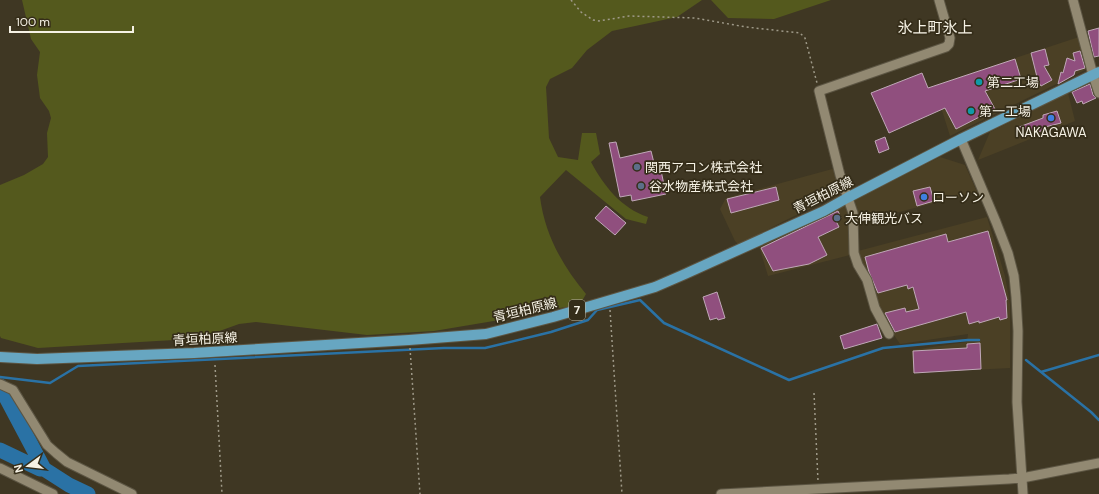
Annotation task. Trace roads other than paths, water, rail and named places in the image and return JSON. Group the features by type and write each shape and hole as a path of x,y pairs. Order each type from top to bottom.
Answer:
{"main road":[{"name":"青垣柏原線","path":"3,358 37,359 194,353 409,340 486,334 554,317 655,287 685,274 824,211 961,139 1096,73"}],"street":[{"path":"889,334 875,308 867,280 858,265 854,253 853,213 847,198 819,91 946,47 949,44 950,38 939,0"},
{"path":"1073,0 1096,73 1099,93"},
{"path":"961,139 1008,253 1014,276 1018,331 1017,402 1023,494"},
{"path":"3,386 13,390 47,445 56,453 67,462 132,494"},
{"path":"721,494 1022,478 1095,464"},
{"path":"0,468 52,494"}],"waterway":[{"path":"0,377 50,383 78,366 444,348 485,348 551,332 588,320 597,310 640,300 664,323 789,380 883,348 979,340"},
{"path":"1041,372 1099,355"},
{"path":"1026,360 1099,420"},
{"path":"0,386 44,469"},
{"path":"0,450 40,469 44,469 69,485 88,494"}],"place":[{"name":"第二工場","path":"979,82"},
{"name":"第一工場","path":"971,111"},
{"name":"NAKAGAWA","path":"1051,118"},
{"name":"関西アコン株式会社","path":"637,167"},
{"name":"谷水物産株式会社","path":"641,186"},
{"name":"ローソン","path":"924,197"},
{"name":"大伸観光バス","path":"837,218"}],"district":[{"name":"氷上町氷上","path":"935,28"}]}
